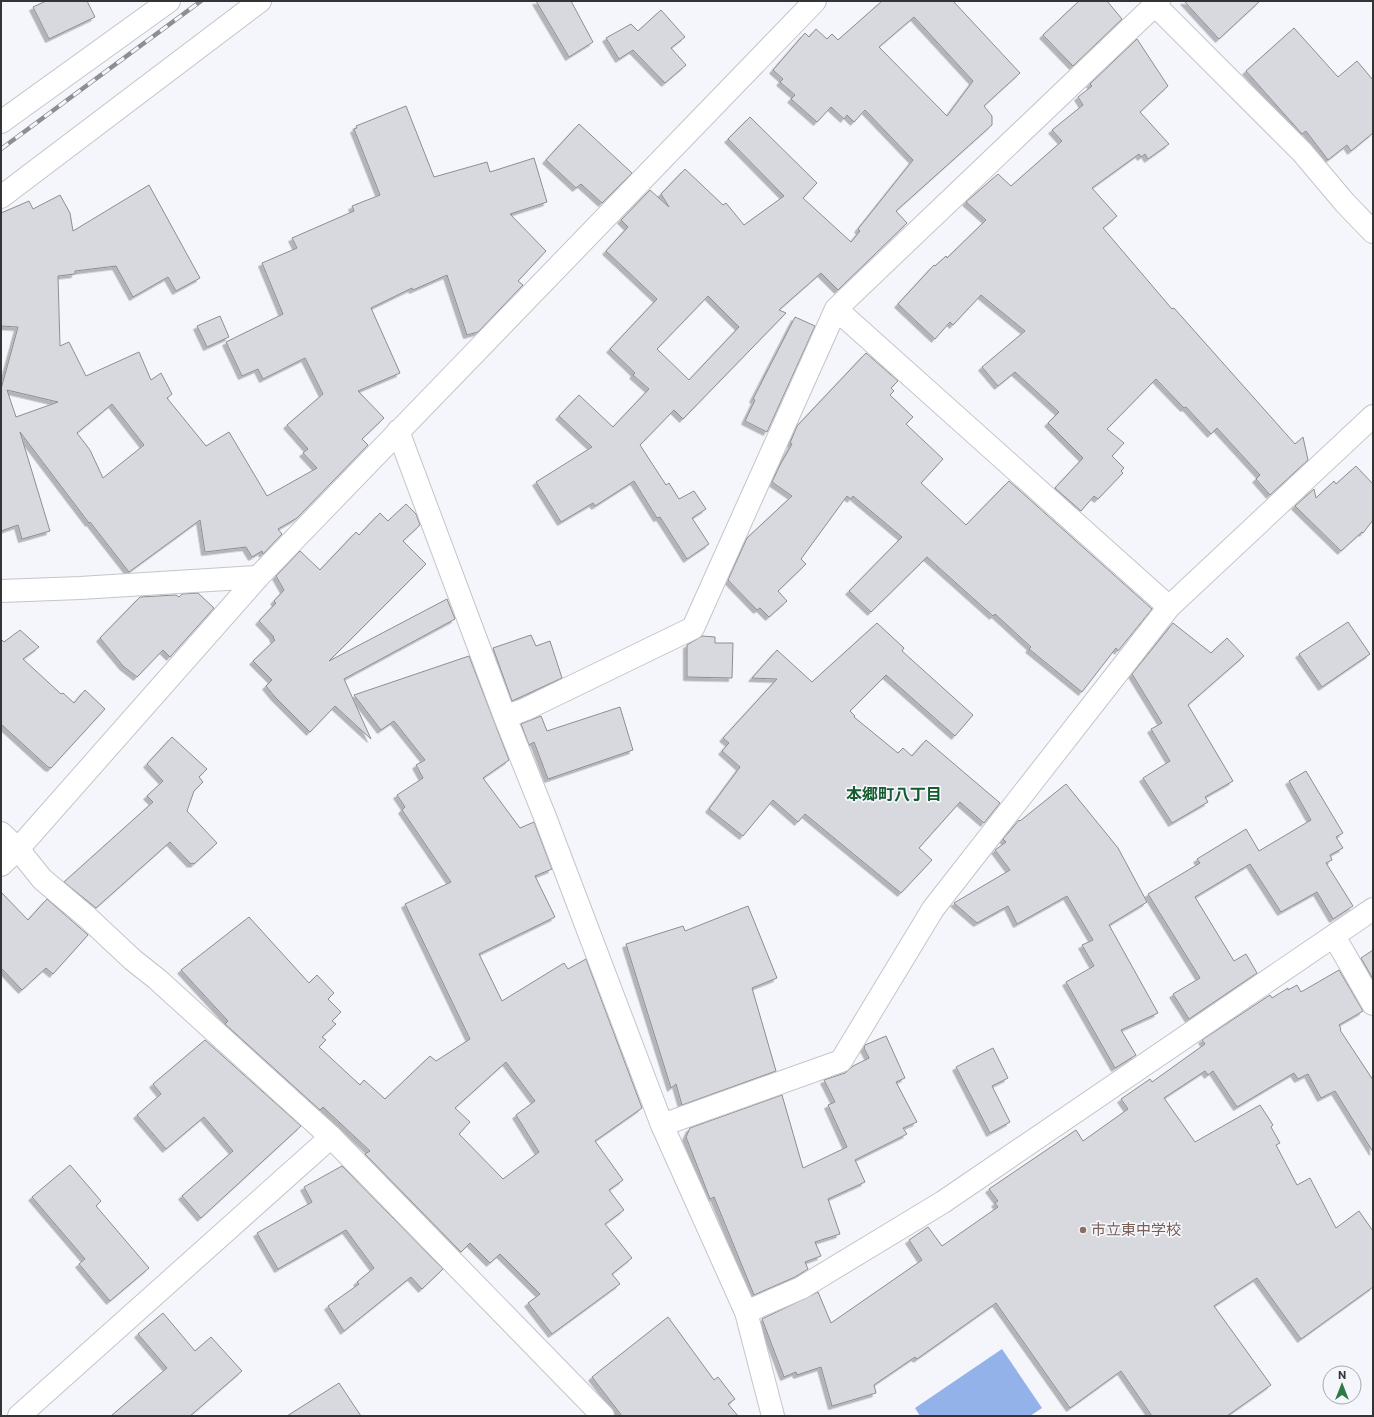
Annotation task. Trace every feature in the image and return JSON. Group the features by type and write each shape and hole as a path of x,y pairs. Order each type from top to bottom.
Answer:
{"street":[{"path":"1,122 169,1"},
{"path":"1,197 260,1"},
{"path":"1,865 18,848 258,577 815,1"},
{"path":"505,718 693,628 836,310 1157,3 1302,152 1345,203 1373,232"},
{"path":"836,310 1169,607"},
{"path":"662,1124 841,1061 933,909 1169,607 1373,416"},
{"path":"398,431 505,718 545,817 662,1124 746,1312 773,1416"},
{"path":"1,591 80,588 258,577"},
{"path":"1,833 18,848 42,879 87,917 133,960 157,979 331,1137 603,1416"},
{"path":"746,1312 801,1288 943,1202 1373,909"},
{"path":"1334,936 1373,1004"},
{"path":"19,1416 331,1137"}],"water":[{"path":"1002,1349 1042,1408 1030,1416 920,1416 915,1408"}],"building":[{"path":"46,1 87,1 95,17 49,39 33,7"},
{"path":"536,1 571,1 593,42 569,57"},
{"path":"882,1 953,1 1020,73 984,106 992,116 992,125 896,211 907,223 838,290 821,273 779,310 786,313 683,419 674,410 640,445 666,485 669,483 679,499 694,491 706,509 692,518 709,544 687,559 660,517 657,518 634,481 595,506 593,503 561,522 536,482 592,447 559,416 579,395 613,427 649,389 633,375 635,373 610,349 657,299 606,251 628,227 621,220 650,190 669,207 661,194 685,169 723,205 726,203 744,225 784,196 728,139 750,117 817,183 803,198 851,242 860,231 858,229 913,160 865,110 854,122 847,115 844,119 831,107 817,122 791,99 795,95 780,82 783,79 773,70 805,33 809,37 816,29 827,39 832,34 838,40","holes":["914,17 973,81 947,116 879,47","708,296 739,327 689,380 657,349"]},
{"path":"1079,1 1107,1 1122,19 1073,66 1043,35"},
{"path":"1184,1 1260,1 1219,39"},
{"path":"661,10 685,37 671,48 686,65 665,83 633,50 619,59 606,38 631,24 638,31"},
{"path":"1294,28 1338,77 1357,61 1373,80 1373,133 1351,151 1347,145 1328,160 1306,131 1302,134 1246,71"},
{"path":"1137,39 1168,86 1140,112 1169,144 1148,159 1145,154 1141,157 1139,154 1092,188 1117,216 1103,228 1172,309 1174,308 1295,444 1303,437 1308,460 1270,495 1256,479 1260,475 1217,428 1211,434 1186,407 1184,408 1156,379 1107,429 1124,443 1112,456 1124,468 1121,471 1123,473 1098,499 1094,496 1081,511 1055,488 1083,458 1048,423 1059,412 1015,372 998,386 982,367 1025,331 981,295 953,325 950,322 935,339 898,304 934,265 935,266 946,256 947,258 986,220 966,202 998,174 1011,186 1062,141 1052,130 1083,105 1078,97 1092,86 1090,84"},
{"path":"406,106 434,177 487,162 490,172 534,158 547,202 510,214 546,251 518,281 523,285 478,332 467,335 447,275 413,290 412,288 371,308 400,373 358,391 384,418 362,439 368,445 297,518 278,529 282,534 263,554 262,551 252,557 246,547 205,552 200,520 129,572 90,522 89,523 20,432 50,531 22,539 18,525 1,531 1,389 18,327 1,326 1,213 29,201 33,209 60,195 70,213 73,231 149,185 200,278 176,291 168,277 133,297 116,266 75,271 75,274 58,276 60,346 69,342 86,376 139,352 151,380 161,373 172,394 167,398 206,446 229,432 267,496 317,468 303,453 308,449 287,425 323,394 305,358 263,379 258,369 242,376 226,342 283,314 262,263 297,248 292,238 354,211 352,206 380,195 354,129 357,128 356,126","holes":["7,390 58,402 16,417","112,404 144,445 103,478 90,450 77,433"]},
{"path":"579,124 632,173 602,203 581,184 576,188 546,160"},
{"path":"220,316 229,337 207,347 197,326"},
{"path":"795,317 815,326 767,432 745,421 755,400 753,399"},
{"path":"866,353 898,381 891,388 894,391 890,395 913,417 906,424 943,459 921,483 966,525 1009,481 1152,609 1118,651 1116,648 1082,692 1029,649 1031,647 995,614 993,616 927,557 871,612 849,591 902,537 853,496 851,499 847,496 801,559 806,564 778,591 787,601 769,617 760,608 757,610 728,580 747,538 792,496 772,482 792,444 790,443 797,426"},
{"path":"1356,466 1373,484 1373,520 1363,533 1362,532 1341,551 1295,506 1314,489 1316,498 1334,481 1336,484"},
{"path":"406,504 416,514 420,525 403,541 426,564 329,661 447,599 455,619 344,679 371,739 335,706 310,732 266,686 272,680 253,661 275,640 259,621 276,603 274,601 284,590 276,576 300,551 320,570 356,532 359,535 380,513 388,521"},
{"path":"198,593 214,608 170,657 163,650 137,677 123,666 100,638 140,597 176,595 179,597 182,594"},
{"path":"1348,622 1370,654 1322,687 1299,654"},
{"path":"877,623 904,648 902,651 973,715 955,736 886,675 850,711 855,716 854,717 898,753 903,748 912,756 926,740 1000,803 984,823 960,802 919,848 932,860 901,893 805,814 798,822 773,800 743,836 709,809 740,767 722,751 729,743 723,738 777,679 752,678 777,650 812,682"},
{"path":"1173,623 1211,653 1227,638 1244,656 1188,705 1233,781 1205,797 1208,802 1172,823 1143,778 1170,761 1151,729 1162,723 1132,674"},
{"path":"20,630 39,647 23,659 61,694 63,693 74,703 85,690 105,709 51,768 48,767 1,724 1,639 4,642"},
{"path":"531,635 536,646 550,641 562,678 512,701 493,648"},
{"path":"702,636 715,637 715,643 733,643 732,678 687,677 687,645"},
{"path":"469,656 509,760 483,778 520,828 534,822 552,869 535,876 555,917 479,954 502,1001 564,963 568,969 586,959 642,1108 595,1141 623,1180 609,1190 624,1210 605,1224 632,1258 612,1274 620,1284 552,1334 528,1303 540,1294 500,1254 490,1263 470,1243 461,1252 365,1154 370,1151 323,1107 320,1110 225,1024 228,1021 181,970 249,917 309,983 317,975 334,993 328,999 341,1012 332,1021 336,1024 322,1037 326,1040 319,1047 360,1085 364,1080 385,1099 430,1056 436,1061 470,1039 405,904 451,882 402,810 405,807 397,795 423,778 416,765 425,760 394,721 381,730 354,695","holes":["506,1062 535,1101 516,1115 539,1152 503,1179 459,1134 470,1122 455,1108"]},
{"path":"620,707 633,750 548,779 534,742 529,745 521,724 541,716 547,731"},
{"path":"172,737 207,769 199,777 203,782 194,791 187,811 217,843 194,864 191,864 170,842 96,908 64,882 153,802 147,796 163,781 147,764"},
{"path":"1306,771 1343,833 1336,837 1343,848 1330,855 1332,860 1326,863 1353,906 1333,919 1317,892 1281,912 1250,864 1195,897 1234,961 1246,954 1257,973 1189,1019 1173,994 1200,978 1148,894 1200,863 1197,859 1246,829 1259,851 1311,820 1289,781"},
{"path":"1066,784 1118,848 1147,902 1109,925 1158,1013 1121,1030 1136,1055 1115,1068 1066,982 1094,966 1082,945 1093,940 1067,896 1017,924 1008,906 977,923 954,903 1010,870 995,850 1006,842 1003,839 1019,820 1020,821"},
{"path":"1,892 28,920 47,899 88,935 53,974 46,968 22,990 1,968"},
{"path":"748,906 777,978 752,988 776,1071 682,1105 676,1084 671,1088 626,944 683,926 685,931"},
{"path":"1373,950 1373,979 1361,958"},
{"name":"市立東中学校","path":"1339,970 1363,1011 1339,1025 1340,1030 1373,1080 1373,1152 1335,1091 1321,1098 1308,1074 1298,1079 1294,1073 1237,1107 1213,1071 1208,1075 1205,1071 1164,1098 1195,1142 1260,1105 1273,1125 1271,1127 1280,1143 1276,1145 1297,1185 1310,1178 1336,1228 1359,1211 1373,1231 1373,1287 1301,1339 1257,1278 1214,1306 1271,1385 1227,1416 1152,1416 1121,1371 1070,1408 996,1303 917,1359 915,1357 874,1385 876,1393 832,1406 821,1367 797,1375 796,1372 784,1377 762,1319 818,1292 831,1323 922,1260 909,1240 928,1227 942,1246 998,1207 995,1203 998,1201 989,1189 1076,1130 1083,1141 1128,1109 1121,1099 1150,1079 1152,1082 1205,1044 1202,1040 1270,995 1272,998 1288,988 1288,990 1297,985 1301,992"},
{"path":"886,1036 905,1078 896,1082 917,1122 903,1128 907,1134 855,1160 865,1182 828,1199 840,1234 815,1242 821,1256 805,1262 808,1269 795,1277 754,1295 714,1197 710,1199 686,1137 690,1128 782,1095 803,1168 847,1147 828,1105 835,1102 824,1080 845,1073 853,1066 869,1058 864,1048 865,1045"},
{"path":"205,1040 301,1126 201,1218 182,1196 233,1151 204,1117 166,1149 137,1115 161,1094 153,1084"},
{"path":"993,1048 1008,1078 992,1086 1010,1122 990,1133 956,1067"},
{"path":"70,1165 101,1201 96,1206 149,1268 110,1301 79,1264 85,1259 32,1197"},
{"path":"342,1166 443,1269 422,1289 411,1277 344,1331 328,1306 359,1284 357,1282 374,1268 346,1230 278,1269 257,1233 312,1202 304,1187"},
{"path":"163,1313 195,1351 211,1337 242,1371 190,1416 111,1416 167,1368 138,1334"},
{"path":"668,1317 714,1380 718,1377 735,1399 728,1404 738,1416 622,1416 592,1377"},
{"path":"339,1383 361,1416 287,1416"}],"railway":[{"path":"1,149 201,1"}],"place":[{"name":"市立東中学校","path":"1083,1230"}],"district":[{"name":"本郷町八丁目","path":"894,794"}]}
